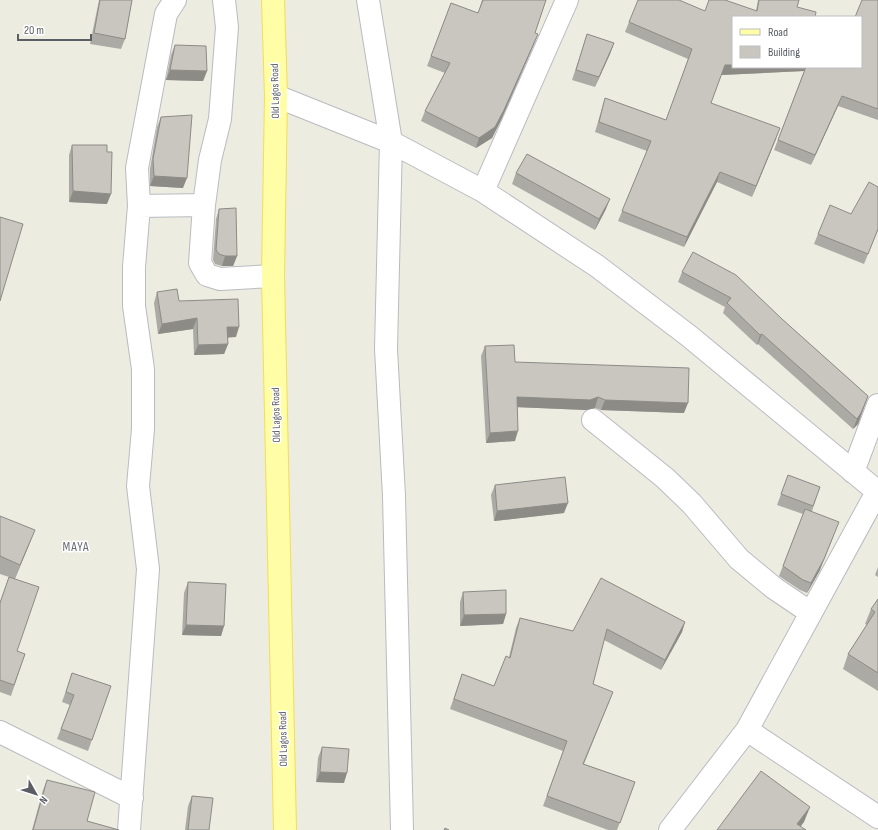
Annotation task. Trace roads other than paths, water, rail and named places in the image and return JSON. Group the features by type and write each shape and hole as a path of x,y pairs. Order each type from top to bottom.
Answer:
{"main road":[{"name":"Old Lagos Road","path":"273,0 276,96 273,276 286,830"}],"street":[{"path":"129,830 148,569 138,486 143,429 143,369 134,306 134,267 139,206 137,168 166,14 175,0"},
{"path":"224,0 227,27 220,119 210,160 204,205 200,263 207,275 220,279 273,276"},
{"path":"368,0 391,142 386,349 394,496 402,830"},
{"path":"483,191 567,0"},
{"path":"276,96 391,142 483,191 597,266 689,336 877,492 747,730 670,830"},
{"path":"139,206 204,205"},
{"path":"853,472 878,405"},
{"path":"593,420 665,478 692,504 739,559 774,588 811,613"},
{"path":"747,730 878,817"},
{"path":"0,732 132,798"}],"district":[{"name":"MAYA","path":"76,547"}]}
